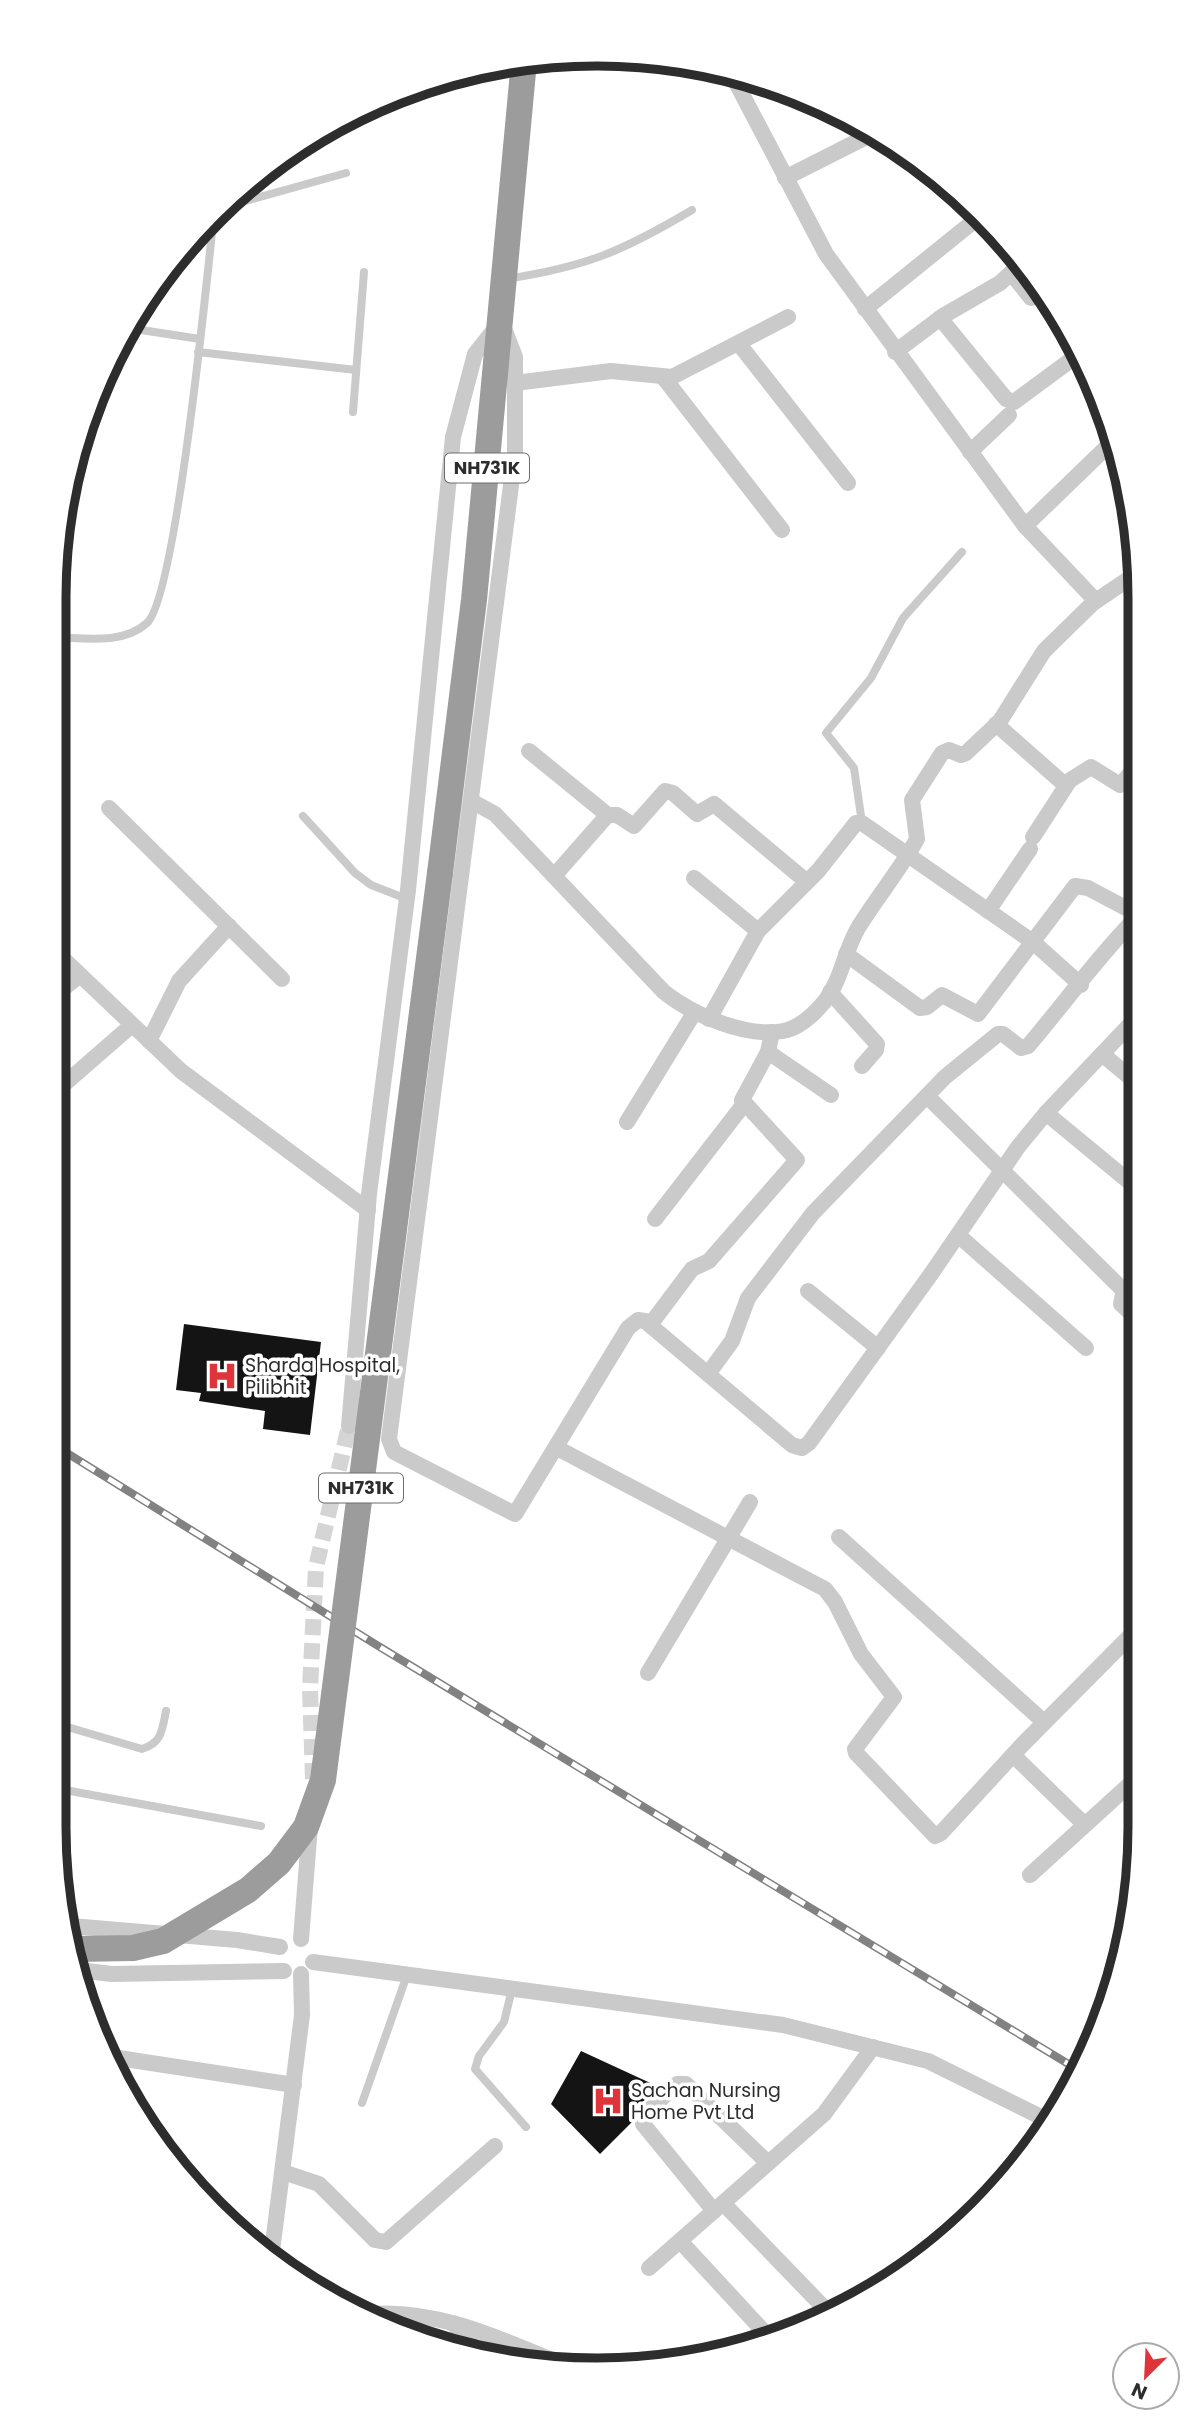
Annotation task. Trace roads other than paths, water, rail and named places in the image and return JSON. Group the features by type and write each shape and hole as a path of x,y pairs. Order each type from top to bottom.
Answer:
{"highway":[{"name":"NH731K","path":"81,1949 133,1948 163,1941 248,1889 279,1863 306,1827 323,1780 474,600 523,72"}],"street":[{"path":"739,86 815,235 865,309 1025,526 1096,601"},
{"path":"785,178 863,138"},
{"path":"865,309 973,222"},
{"path":"895,352 940,318 990,289 1015,269"},
{"path":"1022,278 1031,298 1035,297"},
{"path":"515,383 611,371 664,378 739,344 789,317"},
{"path":"940,318 1006,399 1014,402 1072,359"},
{"path":"501,321 515,357 515,454 473,802 389,1439 394,1452 511,1514 519,1510 633,1322 645,1321 792,1445 802,1448 809,1443 1046,1113 1128,1027"},
{"path":"349,1426 368,1210 407,899 453,437 475,354 501,321"},
{"path":"739,344 848,483"},
{"path":"664,378 782,530"},
{"path":"970,452 1009,415"},
{"path":"1025,526 1106,448"},
{"path":"473,802 495,814 664,992 701,1016 772,1032 799,1025 830,992 859,927 919,833 912,800 942,753 949,750 961,755 966,753 996,724 1044,651 1096,601 1127,580"},
{"path":"996,724 1061,783 1068,783"},
{"path":"529,751 604,816 617,815 634,826 665,791 673,793 698,814 714,804 807,882"},
{"path":"988,911 1068,783 1091,767 1120,785 1128,776"},
{"path":"109,808 282,979"},
{"path":"554,876 603,823 604,816"},
{"path":"627,1122 758,931 807,882 852,825 862,822 1033,942 1081,985"},
{"path":"694,878 758,931"},
{"path":"846,954 920,1008 927,1007 942,995 978,1014 1075,886 1088,888 1128,910"},
{"path":"149,1041 179,981 229,926"},
{"path":"708,1374 732,1341 748,1298 813,1213 927,1096 998,1034 1003,1034 1021,1048 1028,1046 1081,985 1101,954 1128,926"},
{"path":"66,962 198,1085 368,1210"},
{"path":"66,986 80,975"},
{"path":"830,992 877,1044 876,1050 862,1066"},
{"path":"66,1083 132,1025"},
{"path":"650,1325 692,1269 709,1261 796,1165 796,1157 744,1104 743,1095 768,1052 772,1032"},
{"path":"768,1052 831,1095"},
{"path":"1102,1054 1128,1076"},
{"path":"927,1096 1124,1290"},
{"path":"655,1219 744,1104"},
{"path":"1046,1113 1128,1181"},
{"path":"958,1235 1086,1348"},
{"path":"1124,1290 1128,1289"},
{"path":"808,1290 878,1348"},
{"path":"1124,1290 1121,1304 1128,1311"},
{"path":"557,1448 831,1594 861,1654 894,1697 855,1749 856,1753 931,1834 942,1833 1044,1722 1128,1638"},
{"path":"648,1673 750,1502"},
{"path":"839,1537 1044,1722"},
{"path":"1013,1755 1084,1824"},
{"path":"301,1939 313,1780"},
{"path":"1030,1875 1128,1785"},
{"path":"76,1926 237,1940 280,1947"},
{"path":"273,2248 310,1946 301,1939 289,1940 280,1947 277,1960 284,1971"},
{"path":"87,1971 112,1974 284,1971 307,1968 407,1975 783,2025 929,2061 1042,2118"},
{"path":"649,2269 824,2114 873,2047"},
{"path":"119,2058 294,2085"},
{"path":"768,2163 686,2084 677,2084 644,2115 643,2124 719,2207 824,2308"},
{"path":"283,2172 319,2184 375,2240 386,2242 495,2146"},
{"path":"680,2241 764,2331"},
{"path":"383,2313 399,2312 451,2321 541,2355"},
{"path":"451,2321 469,2342"}],"lane":[{"path":"243,202 346,173"},
{"path":"505,279 592,262 635,244 692,211"},
{"path":"66,638 108,639 128,634 149,622 161,596 187,444 212,233"},
{"path":"353,412 364,272"},
{"path":"139,330 200,340"},
{"path":"198,352 356,370"},
{"path":"862,822 854,768 826,733 872,678 903,618 962,552"},
{"path":"303,816 355,873 371,885 407,899"},
{"path":"66,1727 142,1749 153,1746 161,1738 166,1711"},
{"path":"66,1790 261,1826"},
{"path":"362,2103 407,1975"},
{"path":"512,1989 503,2022 479,2056 475,2069 526,2127"}],"tunnel":[{"path":"313,1779 310,1688 316,1567 349,1426"}],"railway":[{"path":"66,1452 375,1644 1072,2066"}],"place":[{"name":"Sharda Hospital, Pilibhit","path":"222,1376"},
{"name":"Sachan Nursing Home Pvt Ltd","path":"608,2101"}]}
